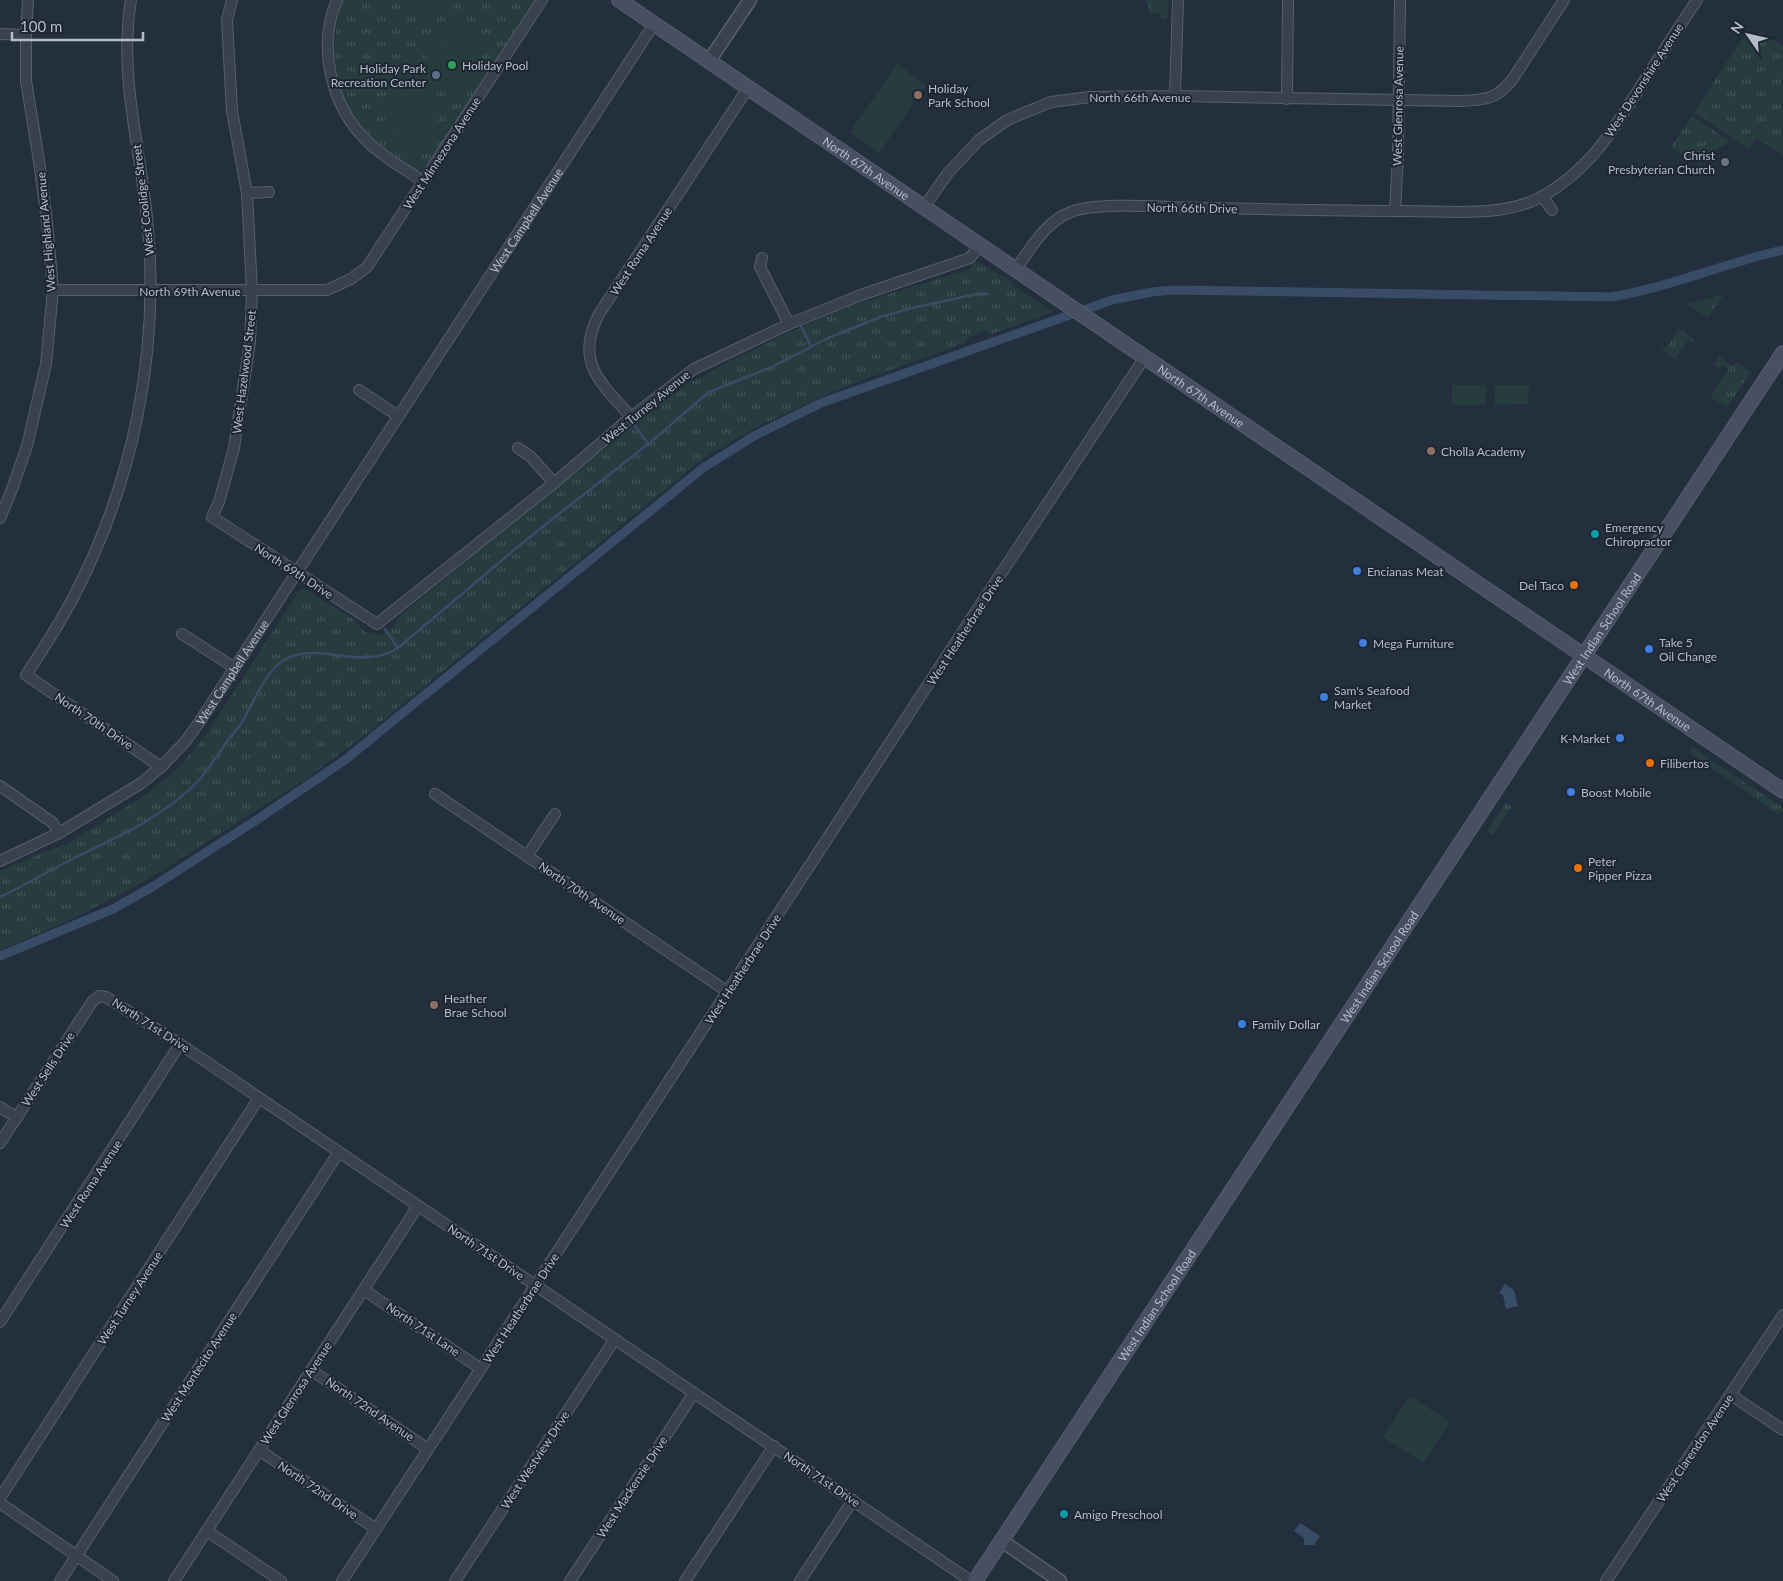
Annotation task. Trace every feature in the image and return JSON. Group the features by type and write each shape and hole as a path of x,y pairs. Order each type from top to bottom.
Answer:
{"main road":[{"name":"North 67th Avenue","path":"619,0 1783,791"},
{"name":"West Indian School Road","path":"975,1581 1783,353"}],"street":[{"name":"West Highland Avenue","path":"0,518 11,492 29,437 46,364 53,290 47,222 26,81 28,0"},
{"name":"West Coolidge Street","path":"26,675 55,632 76,592 100,538 120,485 133,438 144,382 151,291 147,214 127,71 126,36 131,0"},
{"name":"West Hazelwood Street","path":"212,517 219,502 234,448 250,342 252,291 248,193 232,111 226,20 232,0"},
{"path":"337,0 329,30 328,56 330,72 339,101 351,122 366,141 424,182"},
{"name":"West Minnezona Avenue","path":"327,290 351,279 367,267 542,0"},
{"path":"709,61 750,0"},
{"path":"1175,96 1178,0"},
{"path":"1287,98 1288,0"},
{"name":"West Glenrosa Avenue","path":"1395,211 1400,0"},
{"path":"1399,100 1460,101 1492,98 1504,90 1512,80 1564,0"},
{"name":"West Devonshire Avenue","path":"1395,211 1506,209 1542,196 1568,179 1596,154 1696,0"},
{"name":"West Campbell Avenue","path":"0,861 59,833 140,784 161,767 190,736 654,24"},
{"path":"0,34 26,35"},
{"name":"West Roma Avenue","path":"630,417 593,372 589,355 590,334 599,314 748,88"},
{"name":"North 66th Avenue","path":"924,208 959,160 991,130 1019,114 1051,102 1090,97 1175,96 1399,100"},
{"path":"248,193 269,192"},
{"path":"1542,196 1552,210"},
{"name":"North 66th Drive","path":"1016,270 1049,226 1071,212 1086,208 1152,206 1395,211"},
{"name":"West Turney Avenue","path":"376,624 554,483 630,417 694,369 789,324 861,295 970,258 980,245"},
{"path":"762,258 760,268 789,324"},
{"name":"North 69th Avenue","path":"53,290 327,290"},
{"name":"West Heatherbrae Drive","path":"342,1581 1145,357"},
{"path":"359,390 398,416"},
{"path":"518,448 531,457 554,483"},
{"name":"North 69th Drive","path":"212,517 376,624"},
{"path":"182,634 235,668"},
{"name":"North 70th Drive","path":"26,675 161,767"},
{"path":"0,786 53,822 59,833"},
{"name":"North 70th Avenue","path":"435,794 728,992"},
{"path":"527,856 555,814"},
{"name":"North 71st Drive","path":"99,996 113,1000 180,1044 971,1581"},
{"name":"West Sells Drive","path":"0,1143 87,1008 99,996"},
{"name":"West Roma Avenue","path":"0,1322 180,1044"},
{"name":"West Turney Avenue","path":"0,1498 259,1098"},
{"path":"0,1107 17,1118"},
{"name":"West Montecito Avenue","path":"60,1581 339,1152"},
{"name":"West Glenrosa Avenue","path":"174,1581 418,1206"},
{"name":"North 71st Lane","path":"364,1290 481,1369"},
{"name":"West Clarendon Avenue","path":"1606,1581 1783,1315"},
{"name":"West Westview Drive","path":"455,1581 615,1339"},
{"name":"North 72nd Avenue","path":"311,1370 428,1449"},
{"name":"West Mackenzie Drive","path":"570,1581 694,1393"},
{"path":"1730,1395 1783,1430"},
{"path":"685,1581 774,1446"},
{"name":"North 72nd Drive","path":"259,1450 376,1530"},
{"path":"800,1581 853,1500"},
{"path":"0,1503 113,1581"},
{"path":"207,1531 281,1581"},
{"path":"1002,1541 1060,1581"}],"green space":[{"path":"343,0 535,0 427,166 420,170 373,138 350,108 342,91 337,74 335,37"},
{"path":"417,0 446,0 429,25 409,12"},
{"path":"1146,0 1169,0 1168,17 1162,19 1160,13 1151,15"},
{"path":"454,16 482,34 471,52 442,34"},
{"path":"1761,32 1783,46 1783,155 1756,138 1749,149 1694,112 1740,42 1747,35"},
{"name":"Holiday Pool","path":"439,40 476,66 460,90 442,78 434,89 424,82 431,71 428,68 432,62 423,54 425,50 421,47 424,41 434,47"},
{"path":"897,64 926,85 879,153 850,132"},
{"path":"409,87 432,96 442,111 420,153 417,153 383,124 390,103"},
{"path":"1692,116 1728,140 1726,145 1718,147 1711,157 1701,159 1702,166 1671,147"},
{"path":"980,263 1012,282 1014,286 1053,312 989,335 987,330 968,338 965,343 833,391 753,429 705,457 361,738 307,778 149,879 66,922 0,950 0,871 67,844 150,792 179,767 206,735 299,591 303,589 310,591 352,618 364,631 380,635 393,627 401,615 652,410 689,383 807,324 863,302 971,269 972,265"},
{"path":"1724,294 1708,318 1687,304"},
{"path":"1678,329 1695,340 1693,343 1688,340 1675,359 1661,349 1662,347 1666,349"},
{"path":"1720,357 1732,366 1736,362 1751,372 1727,407 1710,397 1729,369 1722,365 1719,368 1714,365"},
{"path":"1452,385 1486,385 1486,405 1452,405"},
{"path":"1495,385 1529,385 1528,404 1495,405"},
{"path":"1692,747 1783,808 1783,811 1779,815 1689,752"},
{"path":"1506,803 1512,807 1493,835 1487,831"},
{"path":"1410,1396 1450,1422 1423,1463 1383,1437"}],"water":[{"path":"1505,1284 1514,1290 1518,1306 1506,1309 1503,1295 1499,1293"},
{"path":"1300,1523 1320,1536 1314,1545 1304,1545 1304,1538 1294,1531"}],"waterway":[{"path":"0,956 113,909 152,887 252,823 345,760 703,468 754,436 821,403 1112,300 1152,292 1172,290 1612,297 1634,293 1783,250"},
{"path":"0,897 140,825 171,805 199,780 242,722 271,671 284,660 297,655 311,653 370,657 384,655 398,648 526,540 653,440 709,392 772,367 826,339 880,317 977,294 988,294"},
{"path":"800,324 811,346"},
{"path":"633,423 648,444"},
{"path":"385,629 398,648"}],"place":[{"name":"Holiday Pool","path":"452,65"},
{"name":"Holiday Park Recreation Center","path":"436,75"},
{"name":"Holiday Park School","path":"918,95"},
{"name":"Christ Presbyterian Church","path":"1725,162"},
{"name":"Cholla Academy","path":"1431,451"},
{"name":"Emergency Chiropractor","path":"1595,534"},
{"name":"Encianas Meat","path":"1357,571"},
{"name":"Del Taco","path":"1574,585"},
{"name":"Mega Furniture","path":"1363,643"},
{"name":"Take 5 Oil Change","path":"1649,649"},
{"name":"Sam's Seafood Market","path":"1324,697"},
{"name":"K-Market","path":"1620,738"},
{"name":"Filibertos","path":"1650,763"},
{"name":"Boost Mobile","path":"1571,792"},
{"name":"Peter Pipper Pizza","path":"1578,868"},
{"name":"Heather Brae School","path":"434,1005"},
{"name":"Family Dollar","path":"1242,1024"},
{"name":"Amigo Preschool","path":"1064,1514"}]}
